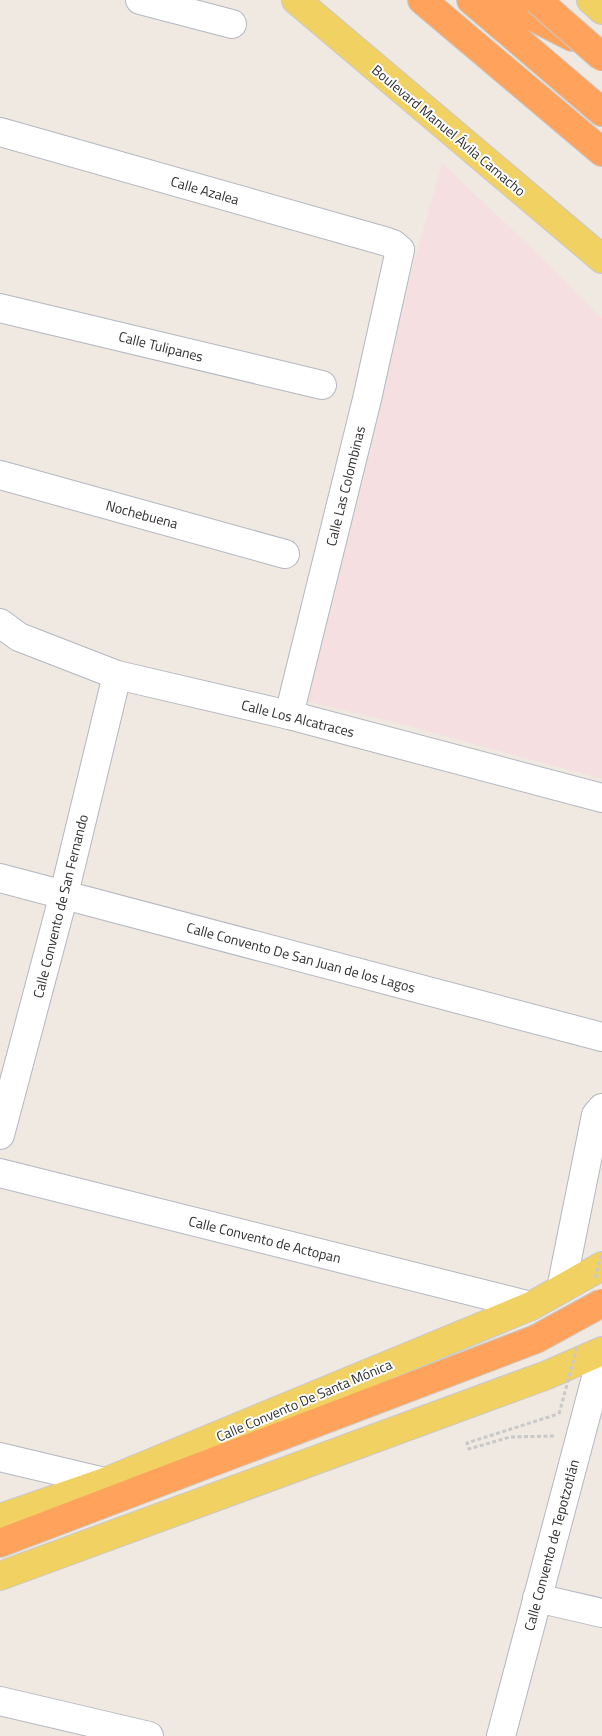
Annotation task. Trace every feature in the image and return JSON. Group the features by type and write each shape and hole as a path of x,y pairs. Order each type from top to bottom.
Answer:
{"highway":[{"path":"422,0 602,152"},
{"path":"470,0 602,112"},
{"path":"500,0 602,53"},
{"path":"537,0 602,57"},
{"path":"0,1543 536,1339 602,1303"}],"main road":[{"name":"Boulevard Manuel Ávila Camacho","path":"296,0 602,259"},
{"path":"591,0 602,10"},
{"name":"Calle Convento De Santa Mónica","path":"0,1518 106,1482 530,1306 602,1266"},
{"path":"0,1576 538,1378 602,1351"}],"street":[{"path":"140,0 232,24"},
{"name":"Calle Azalea","path":"0,132 384,240 400,250 399,258"},
{"name":"Calle Las Colombinas","path":"289,715 399,258"},
{"name":"Calle Tulipanes","path":"0,308 322,385"},
{"name":"Nochebuena","path":"0,475 285,554"},
{"name":"Calle Los Alcatraces","path":"0,623 19,637 117,675 289,715 602,798"},
{"name":"Calle Convento de San Fernando","path":"0,1135 64,894 117,675"},
{"name":"Calle Convento De San Juan de los Lagos","path":"0,878 602,1036"},
{"path":"561,1289 596,1115 602,1108"},
{"name":"Calle Convento de Actopan","path":"0,1173 530,1306"},
{"name":"Calle Convento de Tepotzotlán","path":"501,1736 602,1355"},
{"path":"0,1457 106,1482"},
{"path":"538,1598 602,1613"},
{"path":"0,1701 149,1736"}],"path":[{"path":"559,1414 467,1443 469,1449 510,1437 580,1436"}],"shaded area":[{"path":"442,163 540,256 602,319 602,779 401,724 302,700 407,288"}]}
